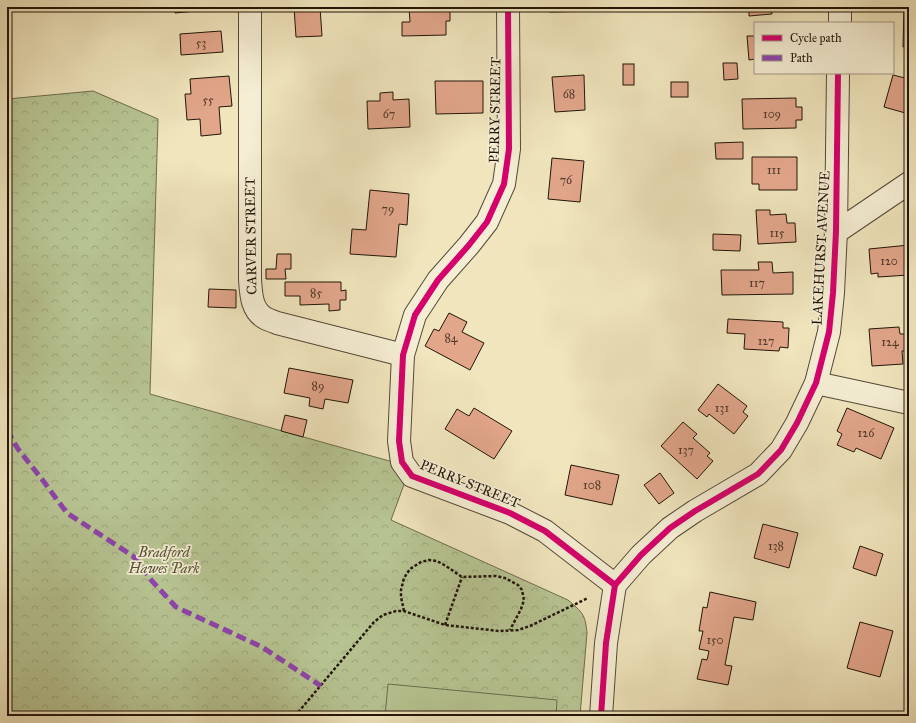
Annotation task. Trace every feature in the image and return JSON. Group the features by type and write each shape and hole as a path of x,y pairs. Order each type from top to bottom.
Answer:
{"street":[{"name":"CARVER STREET","path":"250,7 250,279 251,296 255,309 264,318 277,323 403,355"},
{"name":"PERRY STREET","path":"508,7 509,149 504,184 488,222 438,280 415,316 403,355 399,441 402,462 412,476 510,513 545,531 615,584"},
{"path":"840,7 840,22"},
{"name":"LAKEHURST AVENUE","path":"615,584 641,555 670,528 695,511 758,474 781,450 797,423 816,383 829,332 833,293 836,231 838,74"},
{"path":"836,231 842,229 909,182"},
{"path":"816,383 909,403"},
{"path":"601,716 606,643 615,584"}],"path":[{"path":"404,611 401,590 404,578 410,569 429,560 437,561 462,577 496,576 505,578 518,586 522,590 524,600 522,609 510,631"},
{"path":"445,625 462,577"},
{"path":"295,716 374,622 383,614 404,611 445,625 500,631 518,630 566,609 615,584"}],"green space":[{"name":"Bradford Hawes Park","path":"93,91 158,119 150,394 393,462 406,479 391,520 568,600 582,614 587,633 580,716 7,716 7,99"},
{"path":"388,684 557,700 556,716 385,716"}],"building":[{"path":"175,7 207,7 207,10 175,13"},
{"path":"294,7 320,7 322,36 296,37"},
{"path":"409,7 450,7 450,21 446,21 446,35 402,36 402,22 410,22"},
{"path":"550,7 594,7 594,11 550,12"},
{"path":"749,7 771,7 772,14 749,16"},
{"path":"904,7 909,7 909,47 903,47"},
{"path":"221,31 223,52 181,55 180,34"},
{"path":"747,36 754,36 754,59 749,60"},
{"path":"723,63 737,63 738,79 724,80"},
{"path":"623,64 634,64 634,85 623,85"},
{"path":"584,75 585,110 555,112 552,77"},
{"path":"893,75 909,79 909,114 884,107"},
{"path":"229,76 232,106 219,107 221,134 201,136 200,119 187,120 185,94 191,94 190,79"},
{"path":"435,81 483,81 483,113 436,114"},
{"path":"671,82 688,82 688,97 671,97"},
{"path":"393,92 393,100 409,99 410,127 368,129 367,101 380,101 380,93"},
{"path":"796,98 796,107 802,107 802,120 796,120 796,128 743,129 742,99"},
{"path":"743,142 743,159 716,159 715,143"},
{"path":"752,157 797,157 797,190 759,190 759,184 752,184"},
{"path":"552,158 584,161 580,202 548,199"},
{"path":"370,190 409,194 407,225 399,224 396,257 350,254 352,229 366,230"},
{"path":"756,210 770,210 770,215 786,214 787,223 795,223 796,242 758,244"},
{"path":"713,234 741,235 740,251 713,250"},
{"path":"909,245 909,275 878,277 878,273 871,274 869,249"},
{"path":"277,254 291,254 291,269 285,269 286,279 266,279 266,269 276,269"},
{"path":"758,262 772,262 773,273 793,272 793,294 722,295 721,270 759,270"},
{"path":"285,282 341,282 341,291 346,290 346,300 340,300 340,310 329,311 329,304 300,305 300,296 285,296"},
{"path":"209,289 236,290 236,308 208,307"},
{"path":"449,313 467,322 462,332 484,343 470,370 425,346 434,329 439,331"},
{"path":"728,319 783,322 783,328 789,328 788,348 780,347 779,351 744,349 745,334 727,333"},
{"path":"899,327 900,334 909,334 909,351 902,351 903,364 872,366 869,329"},
{"path":"289,368 353,380 348,403 325,399 323,409 309,406 310,398 284,393"},
{"path":"718,384 747,406 743,412 748,416 734,434 709,414 707,417 698,410"},
{"path":"474,408 512,431 494,459 445,429 457,409 469,416"},
{"path":"847,408 894,428 881,459 856,448 854,452 837,445 842,434 837,431"},
{"path":"285,415 307,420 303,437 281,431"},
{"path":"683,422 697,434 693,438 710,453 707,456 713,461 697,479 661,446"},
{"path":"571,465 619,475 612,505 565,495"},
{"path":"660,473 674,493 659,504 644,485"},
{"path":"763,524 798,533 789,568 754,558"},
{"path":"860,546 883,554 876,576 853,568"},
{"path":"710,592 756,602 753,620 734,617 725,665 732,666 728,685 697,679 702,659 707,660 709,651 699,649 703,631 699,631 703,607 707,608"},
{"path":"860,622 893,631 880,677 847,668"}],"marked path":[{"path":"7,430 18,449 67,513 133,556 152,581 176,607 262,647 321,686"}],"cycle path":[{"path":"508,7 509,149 504,184 487,222 438,280 415,315 403,355 399,441 402,462 412,476 510,513 545,531 615,585"},
{"path":"601,716 606,643 615,585 641,555 670,528 695,511 758,474 781,450 797,423 816,383 829,332 833,293 836,231 838,74"}]}
